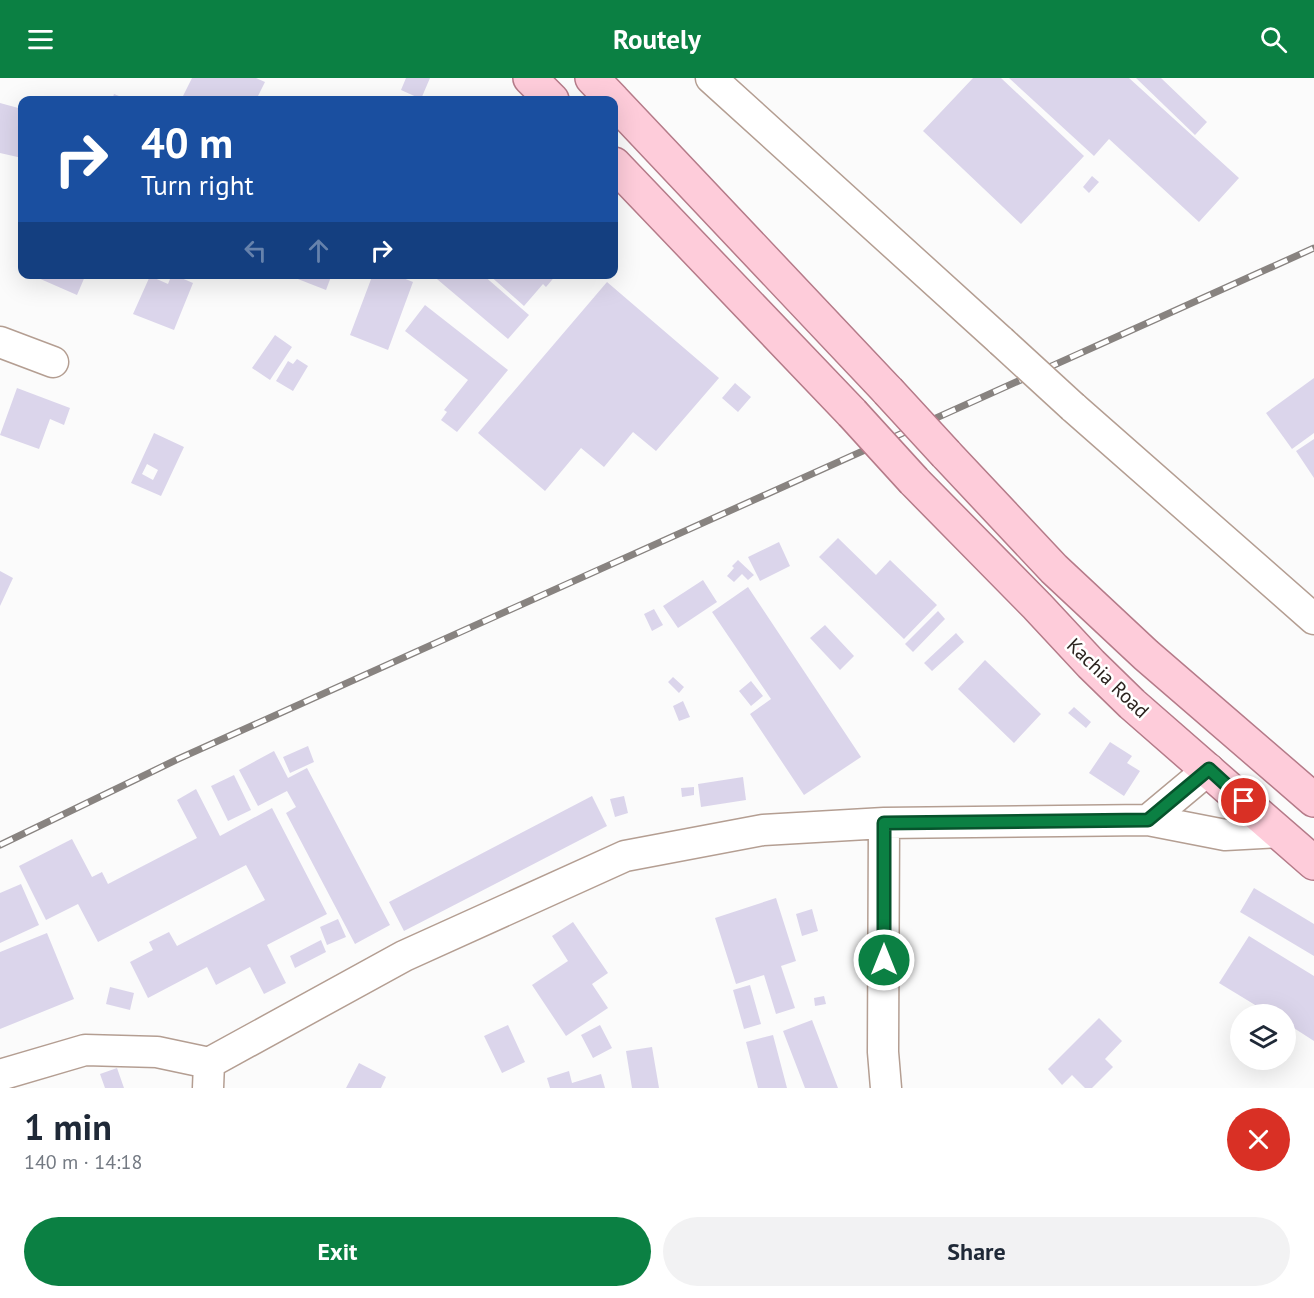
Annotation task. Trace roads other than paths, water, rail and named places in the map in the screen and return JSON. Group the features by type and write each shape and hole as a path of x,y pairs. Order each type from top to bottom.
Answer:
{"main road":[{"path":"530,78 548,96"},
{"path":"592,78 608,96"},
{"path":"618,106 1054,569 1146,655 1314,800"},
{"name":"Kachia Road","path":"618,168 1091,664 1132,704 1314,863"}],"street":[{"path":"711,78 1073,407 1314,619"},
{"path":"0,342 53,362"},
{"path":"1148,820 1209,769"},
{"path":"0,1075 85,1050 157,1052 208,1075 404,956 625,856 763,830 884,823 1148,820 1224,836 1279,832"},
{"path":"884,823 883,1052 886,1088"}],"railway":[{"path":"0,845 178,759 1314,248"}]}
